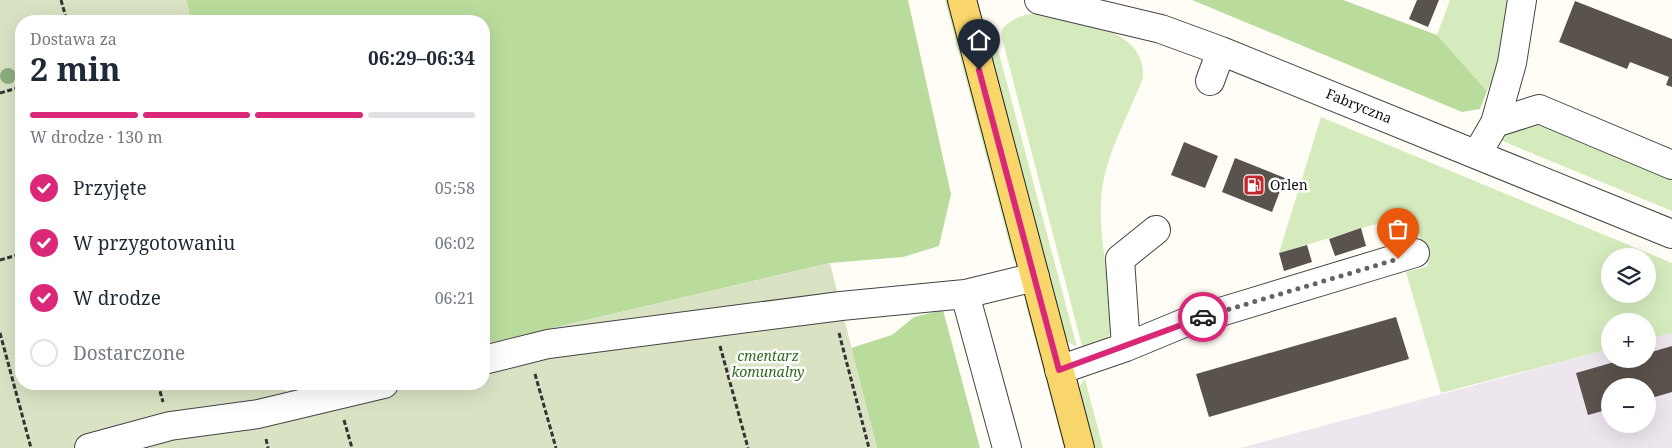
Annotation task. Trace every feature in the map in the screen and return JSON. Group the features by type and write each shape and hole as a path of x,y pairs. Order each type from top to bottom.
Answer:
{"main road":[{"path":"965,1 1080,448"}],"street":[{"name":"Fabryczna","path":"1039,0 1161,29 1221,51 1672,234"},
{"path":"1476,154 1495,123 1512,63 1522,0"},
{"path":"1210,82 1221,51"},
{"path":"1495,123 1539,109 1672,165"},
{"path":"1126,347 1120,259 1156,230"},
{"path":"1059,370 1126,347 1184,323 1415,253"},
{"path":"490,358 548,344 714,324 836,306 965,294 1035,277"},
{"path":"965,294 1007,448"},
{"path":"89,448 170,426 258,414 359,390"}],"path":[{"path":"61,0 65,15"},
{"path":"0,93 15,89"},
{"path":"0,260 15,256"},
{"path":"836,306 869,448"},
{"path":"714,324 748,448"},
{"path":"0,333 15,387"},
{"path":"528,349 556,448"},
{"path":"16,390 32,448"}],"shaded area":[{"path":"1672,333 1672,448 1240,448 1601,351 1601,368 1656,368 1656,337"}],"green space":[{"name":"cmentarz komunalny","path":"0,0 186,0 190,15 15,15 15,390 490,390 490,343 830,263 877,448 0,448"},
{"path":"186,0 908,0 951,194 939,246 903,257 830,263 490,343 490,15 190,15"},
{"path":"945,0 950,0 1017,257 1014,262"},
{"path":"1192,0 1343,0 1437,35 1487,91 1480,109 1462,112"},
{"path":"1450,0 1511,0 1499,72 1487,91 1437,35"},
{"path":"1039,13 1089,24 1121,37 1134,48 1141,61 1143,78 1113,147 1102,190 1102,238 1113,320 1112,328 1104,341 1083,350 1002,38 1002,29 1014,19 1028,14"},
{"path":"995,38 1077,347 1066,341 990,57"},
{"path":"1321,117 1636,248 1601,248 1601,303 1656,303 1656,256 1672,263 1672,333 1656,337 1656,313 1601,313 1601,351 1441,393 1406,272 1428,266 1413,213 1279,253"},
{"path":"1532,118 1672,178 1672,211 1500,140 1505,128"},
{"path":"1025,302 1030,306 1069,448 1064,448"},
{"path":"943,310 980,448 877,448 851,348 892,335 914,317"},
{"path":"1085,379 1103,448 1092,448 1078,388"}],"building":[{"path":"1417,0 1439,0 1428,27 1409,19"},
{"path":"1575,1 1672,39 1672,87 1666,85 1669,77 1630,62 1627,69 1559,42"},
{"path":"1184,142 1218,156 1205,188 1171,175"},
{"name":"Orlen","path":"1235,158 1285,178 1272,212 1222,192"},
{"path":"1361,228 1366,246 1335,256 1329,239"},
{"path":"1307,245 1312,262 1284,271 1279,253"},
{"path":"1396,317 1409,359 1209,417 1196,374"},
{"path":"1672,346 1672,392 1656,397 1656,378 1601,378 1601,411 1588,415 1576,373 1601,366 1601,368 1656,368 1656,351"}],"way so far":[{"path":"1203,317 1398,259"}],"place":[{"name":"Orlen","path":"1254,185"}],"route":[{"path":"979,70 1059,370 1126,347 1203,317"}]}
